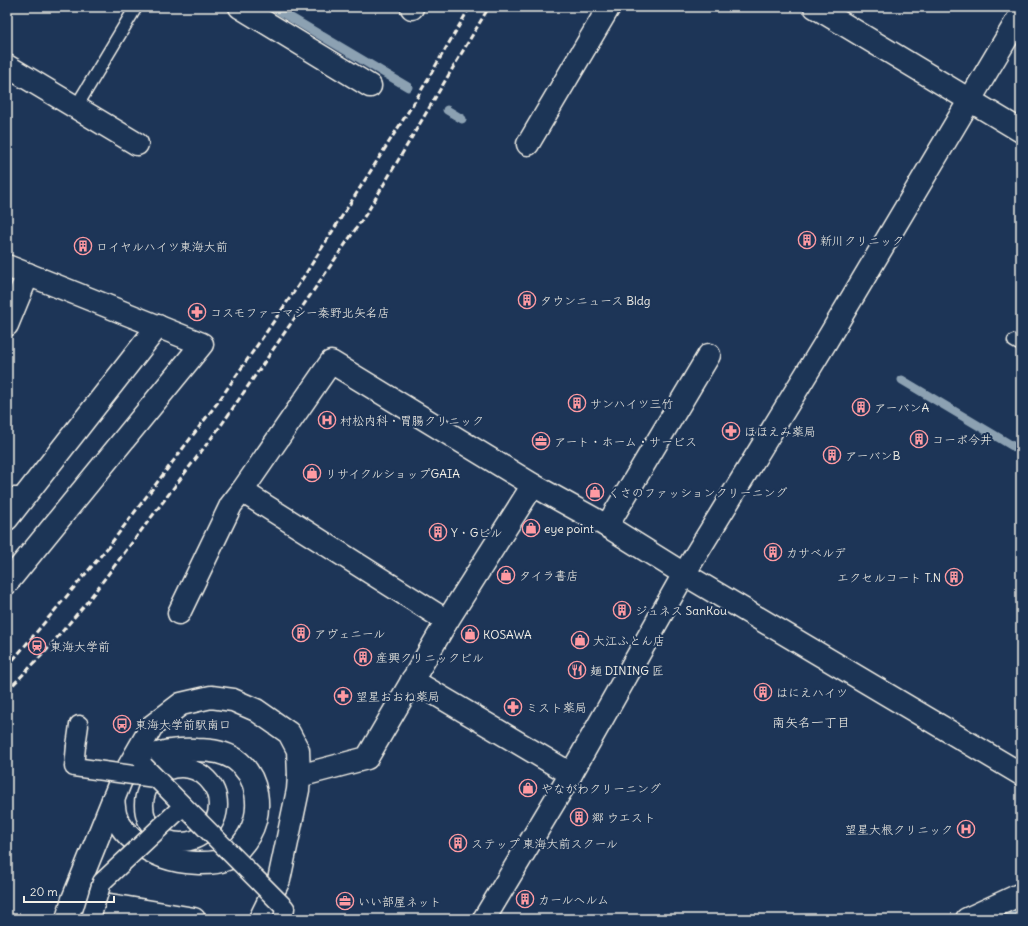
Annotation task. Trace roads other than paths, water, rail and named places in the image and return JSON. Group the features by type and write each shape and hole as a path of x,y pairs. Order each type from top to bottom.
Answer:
{"street":[{"path":"240,7 370,86"},
{"path":"528,144 609,7"},
{"path":"825,9 1021,131"},
{"path":"484,919 571,774 684,574 824,345 1021,14"},
{"path":"7,66 137,144"},
{"path":"7,266 158,326 206,337 7,583"},
{"path":"7,325 28,274"},
{"path":"7,519 17,494 158,326"},
{"path":"607,526 710,355"},
{"path":"179,613 231,505 331,362 533,485 607,526 684,574 1021,774"},
{"path":"299,776 367,758 447,620 533,485"},
{"path":"242,491 447,620"},
{"path":"412,680 571,774"},
{"path":"194,919 70,909 117,790 152,726 181,704 211,697 233,700 256,710 290,733 298,750 298,790 279,880 260,919"},
{"path":"79,725 74,767 150,772 188,768 200,772 215,789 218,800 218,812 214,823 208,831 197,839 186,842 174,842 155,832 148,821 144,810 144,798 148,787 150,772"},
{"path":"184,749 213,750 234,759 249,773 257,793 258,810 252,829 244,843 228,859 209,863 196,862 166,857 146,849 128,835 116,817 117,790 143,761 160,754 184,749"},
{"path":"150,772 288,912"},
{"path":"92,915 102,882 183,806"},
{"path":"967,919 1021,894"}],"lane":[{"path":"76,107 136,7"}],"water":[{"path":"1021,908 1021,919 997,919"}],"waterway":[{"path":"273,7 408,87"},
{"path":"447,110 462,119"},
{"path":"902,380 1021,451"}],"railway":[{"path":"7,667 109,546 218,402 294,292 415,101 470,7"},
{"path":"7,691 45,652 87,602 222,424 368,211 489,7"}],"place":[{"name":"新川クリニック","path":"807,240"},
{"name":"ロイヤルハイツ東海大前","path":"83,246"},
{"name":"タウンニュース Bldg","path":"527,300"},
{"name":"コスモファーマシー秦野北矢名店","path":"197,312"},
{"name":"サンハイツ三竹","path":"577,403"},
{"name":"アーバンA","path":"861,407"},
{"name":"村松内科・胃腸クリニック","path":"327,420"},
{"name":"ほほえみ薬局","path":"731,431"},
{"name":"コーポ今井","path":"919,439"},
{"name":"アート・ホーム・サービス","path":"541,441"},
{"name":"アーバンB","path":"832,455"},
{"name":"リサイクルショップGAIA","path":"312,473"},
{"name":"くさのファッションクリーニング","path":"595,492"},
{"name":"eye point","path":"531,528"},
{"name":"Y・Gビル","path":"438,532"},
{"name":"カサベルデ","path":"773,552"},
{"name":"タイラ書店","path":"506,575"},
{"name":"エクセルコート T.N","path":"954,577"},
{"name":"ジュネス SanKou","path":"622,610"},
{"name":"アヴェニール","path":"301,633"},
{"name":"KOSAWA","path":"470,634"},
{"name":"大江ふとん店","path":"580,640"},
{"name":"東海大学前","path":"37,646"},
{"name":"産興クリニックビル","path":"363,657"},
{"name":"麺 DINING 匠","path":"577,670"},
{"name":"はにえハイツ","path":"763,692"},
{"name":"望星おおね薬局","path":"343,696"},
{"name":"ミスト薬局","path":"513,707"},
{"name":"東海大学前駅南口","path":"122,724"},
{"name":"やながわクリーニング","path":"528,788"},
{"name":"郷 ウエスト","path":"579,817"},
{"name":"望星大根クリニック","path":"966,829"},
{"name":"ステップ 東海大前スクール","path":"458,843"},
{"name":"カールヘルム","path":"525,899"},
{"name":"いい部屋ネット","path":"345,901"}],"district":[{"name":"南矢名一丁目","path":"811,722"}]}
